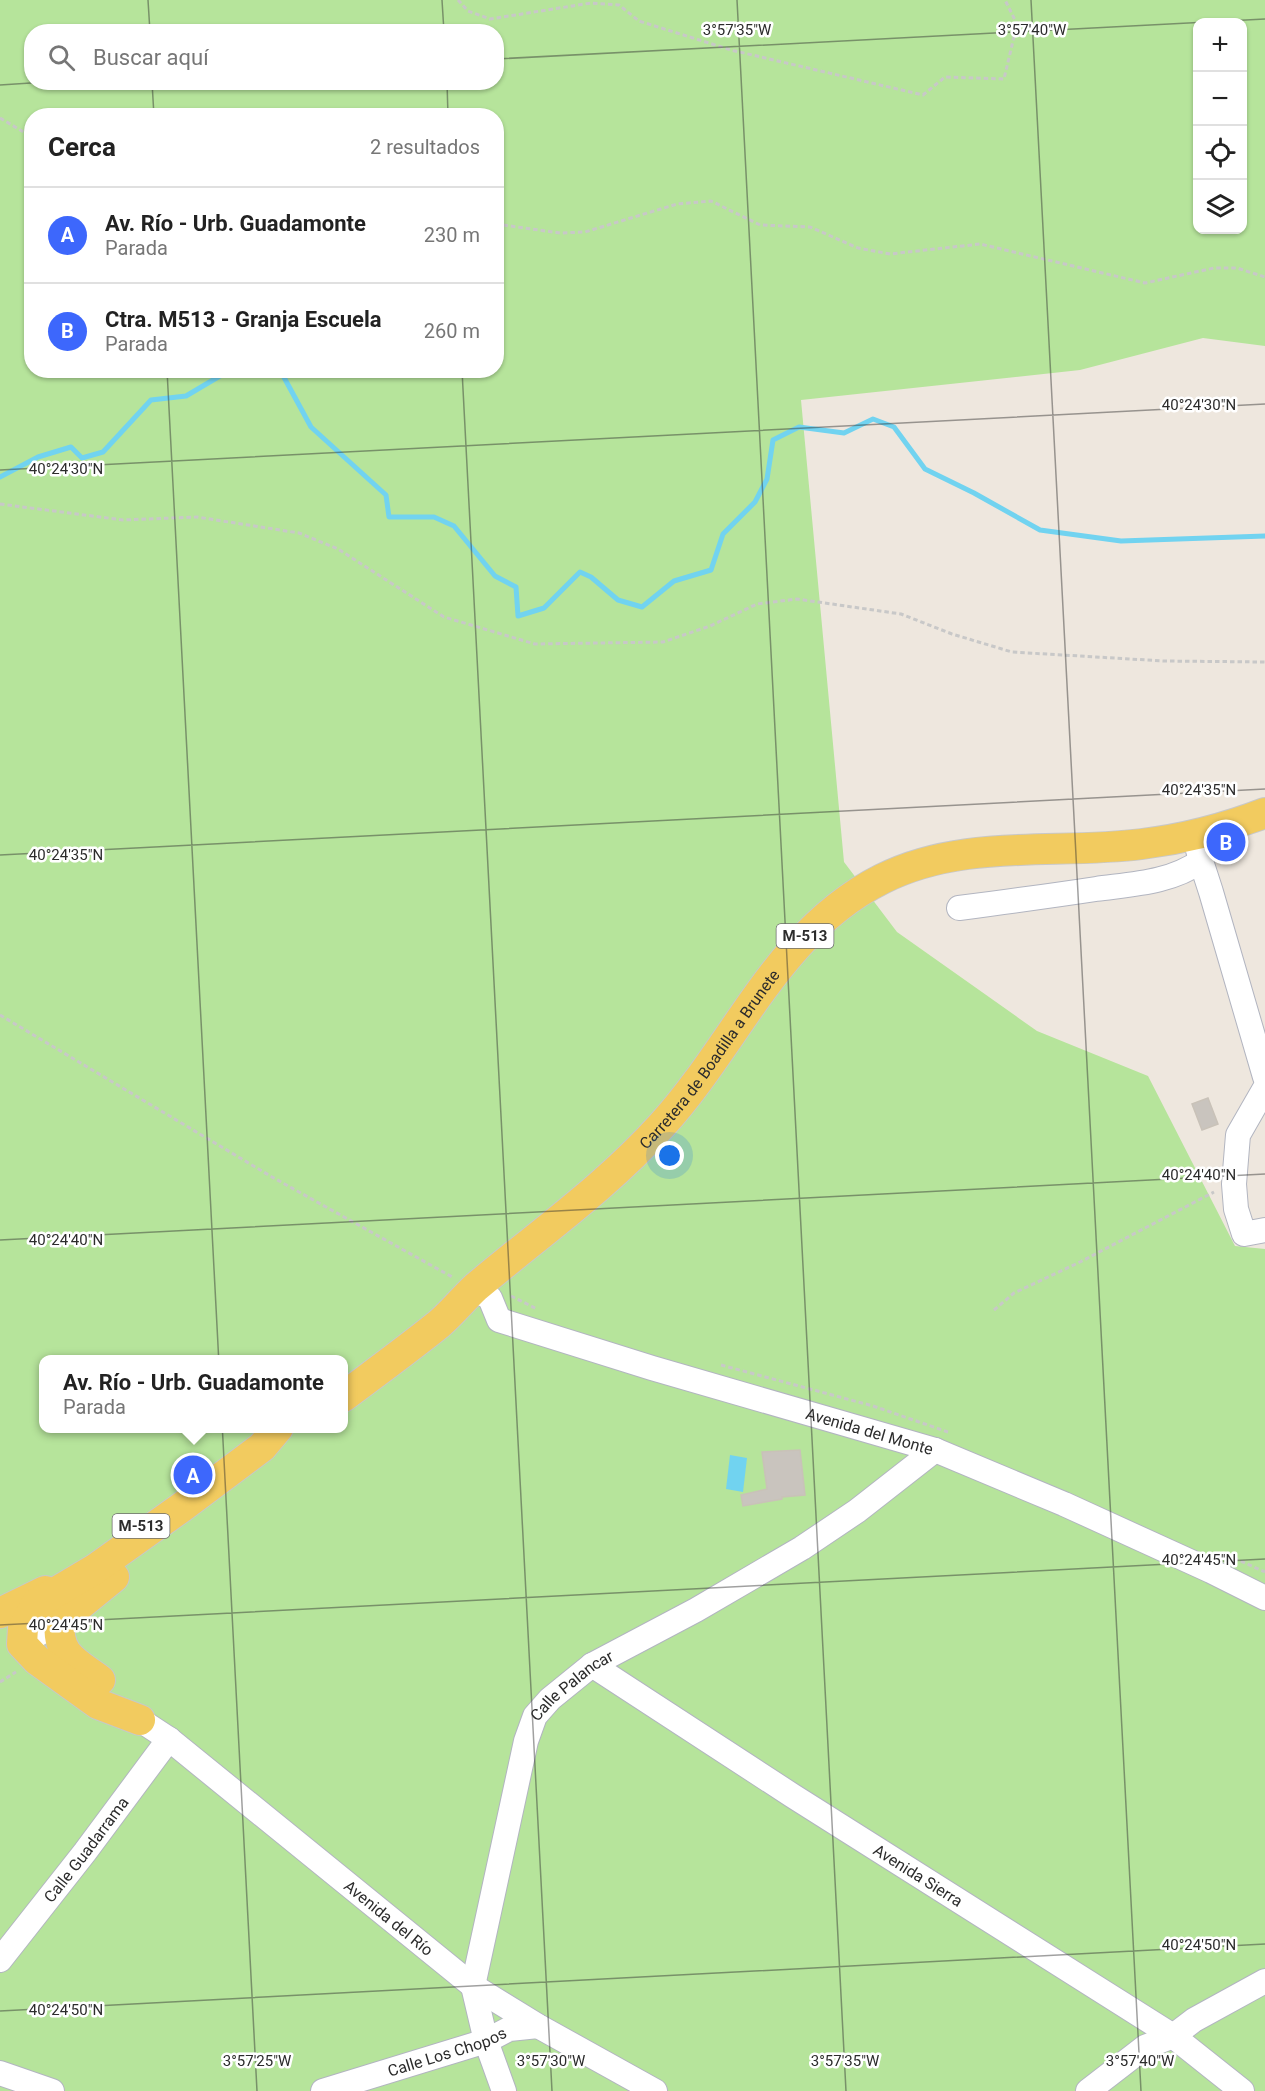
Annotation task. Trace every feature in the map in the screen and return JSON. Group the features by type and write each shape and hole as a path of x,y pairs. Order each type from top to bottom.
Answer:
{"main road":[{"name":"Carretera de Boadilla a Brunete","path":"348,1393 441,1322 474,1289 570,1213 617,1171 685,1098 786,958 825,917 864,888 886,877 948,857 983,852 1141,844 1198,848 1265,813"},
{"name":"M-513","path":"348,1374 434,1310 474,1289"},
{"name":"M-513","path":"270,1433 76,1572 22,1604 29,1632 74,1594 228,1485 296,1433"},
{"path":"29,1632 111,1687 140,1720"}],"street":[{"path":"959,908 1166,879 1189,869 1198,848"},
{"path":"1198,848 1265,1077"},
{"path":"1265,1088 1238,1136 1234,1184 1236,1209 1244,1234 1265,1230"},
{"name":"Avenida del Monte","path":"474,1289 490,1298 499,1320 652,1368 935,1450 1064,1504 1211,1570 1265,1598"},
{"name":"Calle Palancar","path":"504,2091 486,2041 473,1986 526,1742 535,1716 550,1699 592,1665 696,1610 802,1548 857,1511 935,1450"},
{"name":"Avenida Sierra","path":"592,1665 793,1796 1173,2036 1242,2091"},
{"name":"Avenida del Río","path":"140,1720 169,1739 473,1986 538,2026 655,2091"},
{"name":"Calle Guadarrama","path":"0,1960 85,1852 169,1739"},
{"path":"1088,2091 1145,2047 1173,2036 1194,2020 1265,1982"},
{"name":"Calle Los Chopos","path":"323,2091 486,2041 509,2029 538,2026"},
{"path":"0,2073 52,2091"}],"path":[{"path":"458,0 468,11 490,19 591,3 619,5 639,21 731,50 923,95 945,77 1004,79 1017,24 1005,0"},
{"path":"0,118 24,132"},
{"path":"504,225 560,233 585,232 677,204 711,201 760,225 810,227 858,248 890,254 980,244 1145,283 1214,268 1237,268 1265,277"},
{"path":"0,504 123,520 197,517 299,533 339,549 444,617 536,644 663,642 710,626 757,604 797,599 901,614 952,634 1012,652 1164,661 1265,662"},
{"path":"0,1015 272,1177 474,1289"},
{"path":"994,1310 1014,1293 1090,1257 1221,1188 1234,1184"}],"green space":[{"path":"0,0 1265,0 1265,346 1203,338 1080,370 801,400 844,862 897,932 1037,1031 1148,1076 1235,1246 1265,1249 1265,2091 0,2091"}],"water":[{"path":"730,1455 747,1458 743,1492 726,1489"}],"building":[{"path":"1208,1098 1218,1124 1202,1130 1192,1104"},
{"path":"800,1450 805,1495 782,1497 782,1499 743,1506 741,1495 767,1489 762,1452"}],"waterway":[{"path":"0,477 38,457 71,447 82,458 103,452 151,400 186,396 216,378"},
{"path":"284,378 311,427 386,495 389,517 434,517 454,526 495,576 516,587 518,616 544,608 580,572 591,577 618,600 642,607 674,581 711,570 723,534 755,502 767,479 773,440 799,427 844,433 873,419 894,427 925,469 1040,530 1121,541 1265,536"}],"place":[{"name":"Ctra. M513 - Granja Escuela","path":"1226,842"},
{"name":"Av. Río - Urb. Guadamonte","path":"193,1475"}]}
